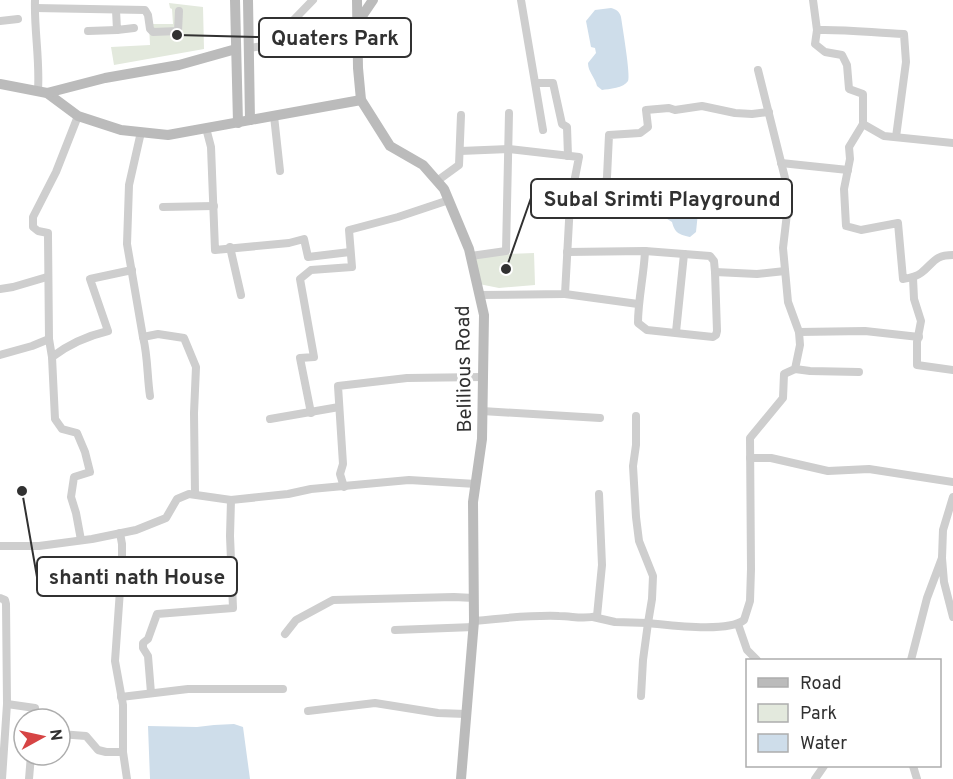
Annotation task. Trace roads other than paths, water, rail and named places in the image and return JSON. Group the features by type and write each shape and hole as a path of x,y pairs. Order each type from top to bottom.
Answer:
{"main road":[{"path":"235,0 237,123"},
{"path":"248,0 250,120"},
{"name":"Belilious Road","path":"357,0 361,100 390,146 423,165 444,189 471,256 484,315 482,439 473,502 474,624 461,779"},
{"path":"358,22 373,0"},
{"path":"42,92 179,65 236,49"},
{"path":"0,84 42,92 78,116 121,130 168,135 361,100"}],"street":[{"path":"279,38 280,34 313,0"},
{"path":"521,0 543,130"},
{"path":"813,0 818,30 815,44 825,52 842,56 847,65 849,89 863,94 863,124 849,147 844,189 846,226 861,230 898,223 903,279 913,278 920,274 931,262 942,255 953,255"},
{"path":"42,92 35,4 145,10 151,31 176,33 179,29 179,11"},
{"path":"116,10 117,30"},
{"path":"0,21 18,19"},
{"path":"249,48 264,46 279,38 358,22"},
{"path":"88,31 134,28"},
{"path":"818,30 842,29 904,34 906,62 896,137"},
{"path":"758,70 762,94 769,112 786,182 788,205 783,248 788,302 799,332 800,345 795,369"},
{"path":"536,83 553,82 562,124 567,127 568,156"},
{"path":"570,203 601,208 607,177 609,135 640,133 648,127 646,110 669,108 675,110 702,106 735,113 769,112"},
{"path":"471,256 506,250 509,113"},
{"path":"437,181 459,165 461,115"},
{"path":"78,116 56,172 33,217 33,227 38,231 48,233 49,339 55,419 62,429 77,433 90,472 74,477 71,497 81,540"},
{"path":"274,116 280,171"},
{"path":"863,124 884,136 953,143"},
{"path":"206,128 211,147 215,250 304,240 308,256 350,252"},
{"path":"141,132 129,185 127,244 148,363 146,372 150,396"},
{"path":"460,152 509,149 579,157 570,203 565,294"},
{"path":"781,163 848,170"},
{"path":"311,413 300,358 314,357 300,279 311,270 352,267 349,230 449,200"},
{"path":"163,207 214,206"},
{"path":"230,247 241,295"},
{"path":"567,252 645,251 710,256 714,261 715,272 716,335 713,337 647,330 638,323 638,303 644,275 645,251"},
{"path":"676,332 684,254"},
{"path":"52,357 88,336 108,331 90,279 132,270"},
{"path":"715,272 757,274 785,271"},
{"path":"0,289 48,277"},
{"path":"913,278 914,299 921,321 917,342 917,365 953,370"},
{"path":"480,295 565,294 638,303"},
{"path":"799,332 865,331 919,337"},
{"path":"143,338 158,334 184,338 196,367 195,494"},
{"path":"0,356 49,339"},
{"path":"593,617 615,622 688,627 738,624 744,620 750,601 752,513 750,438 783,398 784,374 795,369 859,372"},
{"path":"344,487 340,474 343,464 338,386 407,378 483,377"},
{"path":"270,419 339,407"},
{"path":"482,411 600,418"},
{"path":"636,416 633,466 636,517 639,541 653,576 641,696"},
{"path":"750,458 771,458 828,471 869,469 953,482"},
{"path":"0,546 39,546 136,530 166,518 177,499 189,494 231,500 288,494 311,489 409,480 476,484"},
{"path":"395,630 474,624 503,617 559,616 586,619 597,616 602,565 599,494"},
{"path":"953,497 943,530 942,558 944,582 953,617"},
{"path":"151,693 148,656 143,643 148,639 157,614 233,608 231,500"},
{"path":"120,533 122,562 115,661 123,705 123,752 127,779"},
{"path":"911,659 927,598 942,558"},
{"path":"0,598 6,604 7,704 2,779"},
{"path":"285,634 296,620 333,600 474,598"},
{"path":"738,624 747,650 756,659"},
{"path":"121,697 198,688 283,689"},
{"path":"308,711 375,703 438,713 466,714"},
{"path":"7,704 28,707"},
{"path":"72,735 86,736 98,750 123,752"}],"water":[{"path":"611,8 618,11 621,17 629,77 623,85 602,90 597,86 588,66 596,53 595,48 591,47 586,21 595,10"},
{"path":"696,190 700,193 696,232 690,237 674,229 672,222 664,217 665,213 673,209 673,199 677,194"},
{"path":"234,724 243,727 250,779 150,779 148,726"}],"place":[{"name":"Quaters Park","path":"177,35"},
{"name":"Subal Srimti Playground","path":"506,269"},
{"name":"shanti nath House","path":"22,491"}]}
